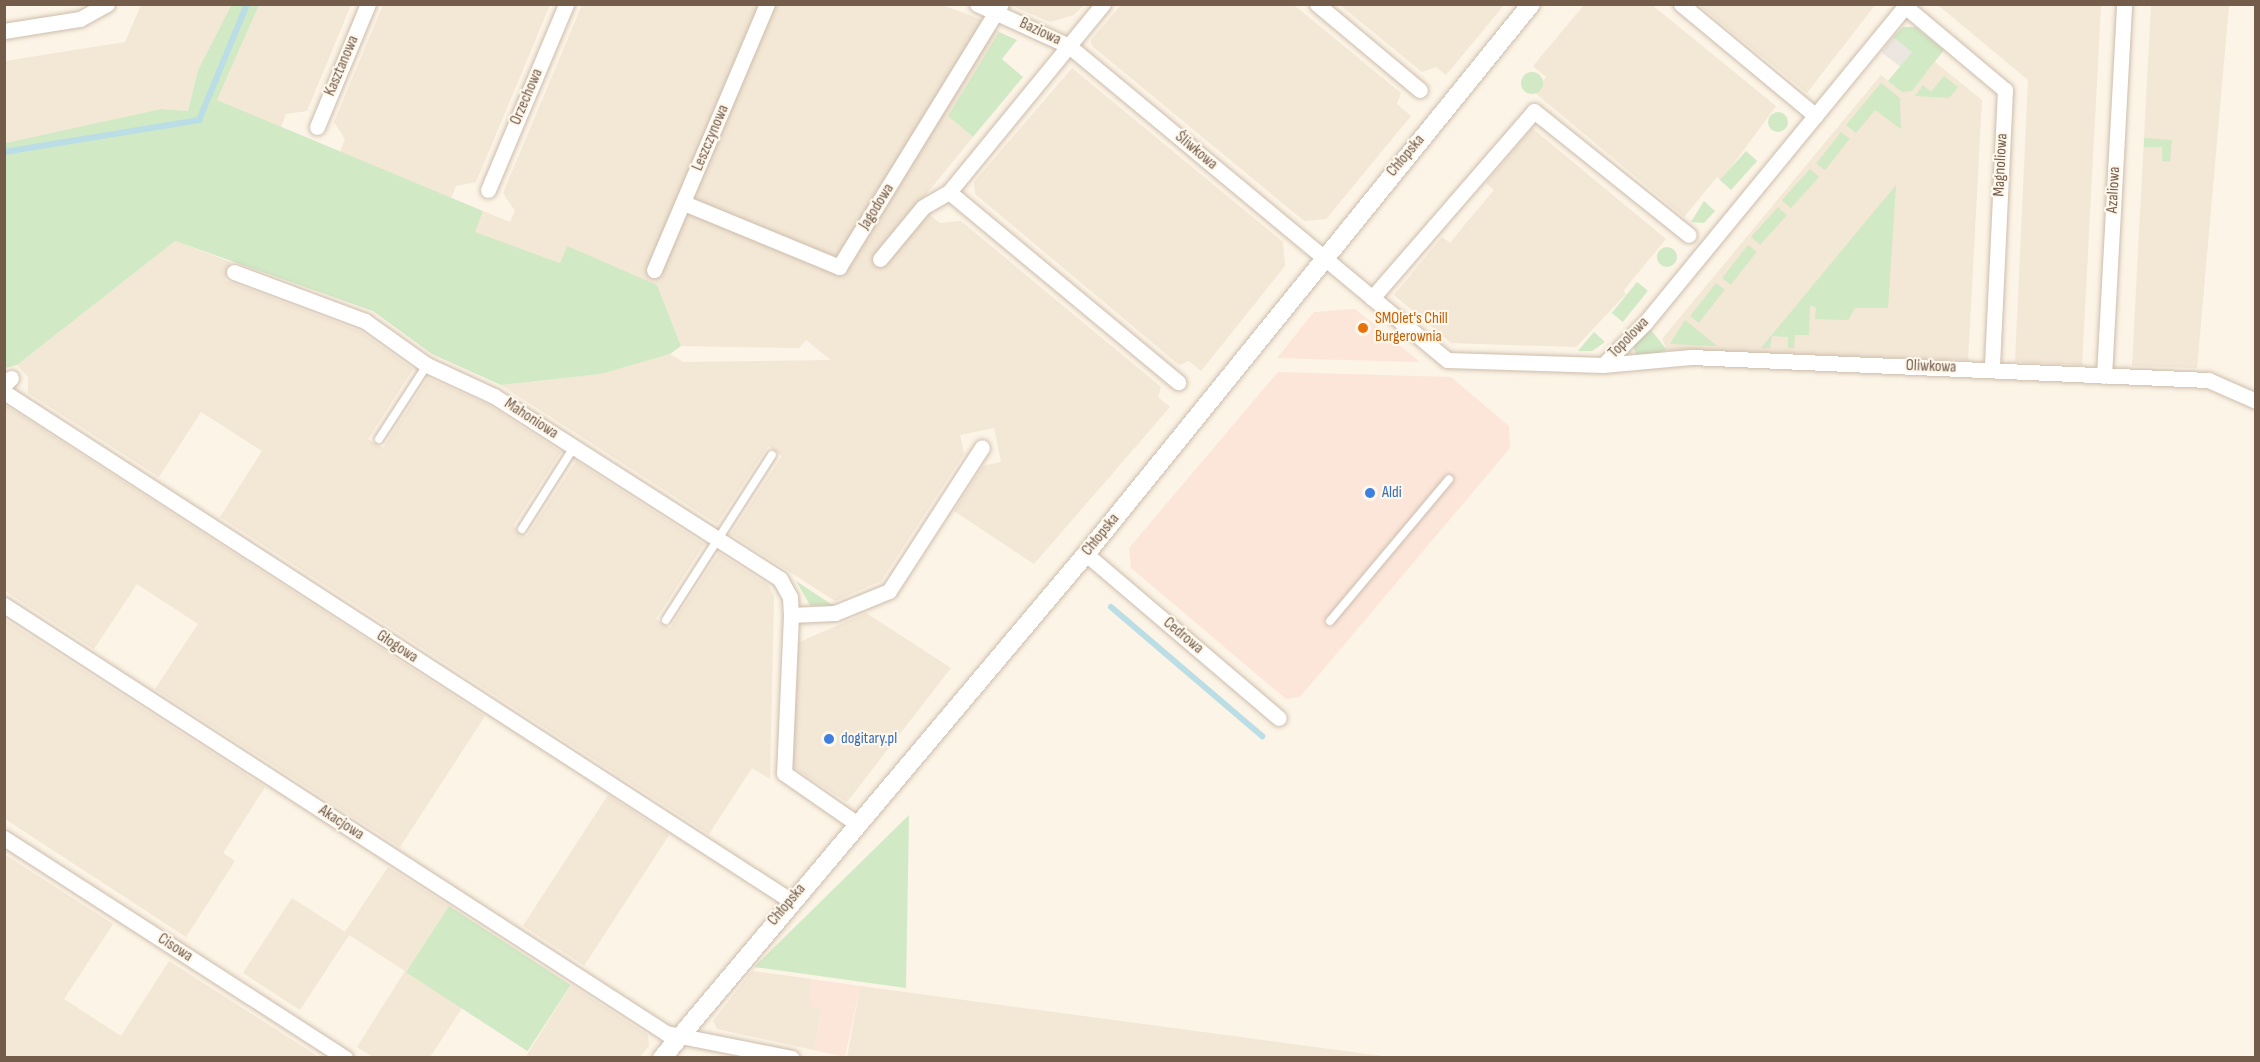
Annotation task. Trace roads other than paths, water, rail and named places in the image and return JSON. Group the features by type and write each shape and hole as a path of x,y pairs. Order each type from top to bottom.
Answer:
{"street":[{"path":"4,31 87,18 107,4"},
{"name":"Kasztanowa","path":"317,127 368,4"},
{"name":"Orzechowa","path":"488,190 566,4"},
{"name":"Leszczynowa","path":"654,270 767,4"},
{"name":"Baziowa","path":"977,4 999,8 1069,46"},
{"path":"880,259 923,207 949,192 1103,4"},
{"path":"1317,4 1420,90"},
{"name":"Chłopska","path":"662,1058 790,900 1086,554 1323,255 1531,4"},
{"path":"1682,4 1816,116"},
{"name":"Azaliowa","path":"2104,376 2124,4"},
{"name":"Topolowa","path":"1323,255 1447,360 1603,365 1816,116 1906,6"},
{"name":"Magnoliowa","path":"1906,6 2005,90 1992,369"},
{"name":"Jagodowa","path":"684,203 839,267 999,8"},
{"name":"Śliwkowa","path":"1069,46 1323,255"},
{"path":"1372,298 1534,111 1689,235"},
{"path":"949,192 1178,382"},
{"name":"Mahoniowa","path":"234,272 365,321 427,365 494,396 780,579 790,597 791,615 784,773 856,823"},
{"name":"Oliwkowa","path":"1603,365 1691,357 2208,380 2256,401"},
{"name":"Głogowa","path":"7,385 790,900"},
{"path":"791,615 835,613 889,591 982,447"},
{"name":"Cedrowa","path":"1086,554 1280,718"},
{"name":"Akacjowa","path":"4,605 666,1033 792,1058"},
{"name":"Cisowa","path":"4,838 345,1058"}],"lane":[{"path":"379,439 427,365"},
{"path":"522,529 574,447"},
{"path":"666,620 772,455"},
{"path":"1330,621 1449,479"}],"waterway":[{"path":"4,152 199,120 247,4"},
{"path":"1111,607 1262,736"}],"place":[{"name":"SMOlet's Chill Burgerownia","path":"1363,328"},
{"name":"Aldi","path":"1370,493"},
{"name":"dogitary.pl","path":"829,739"}]}
